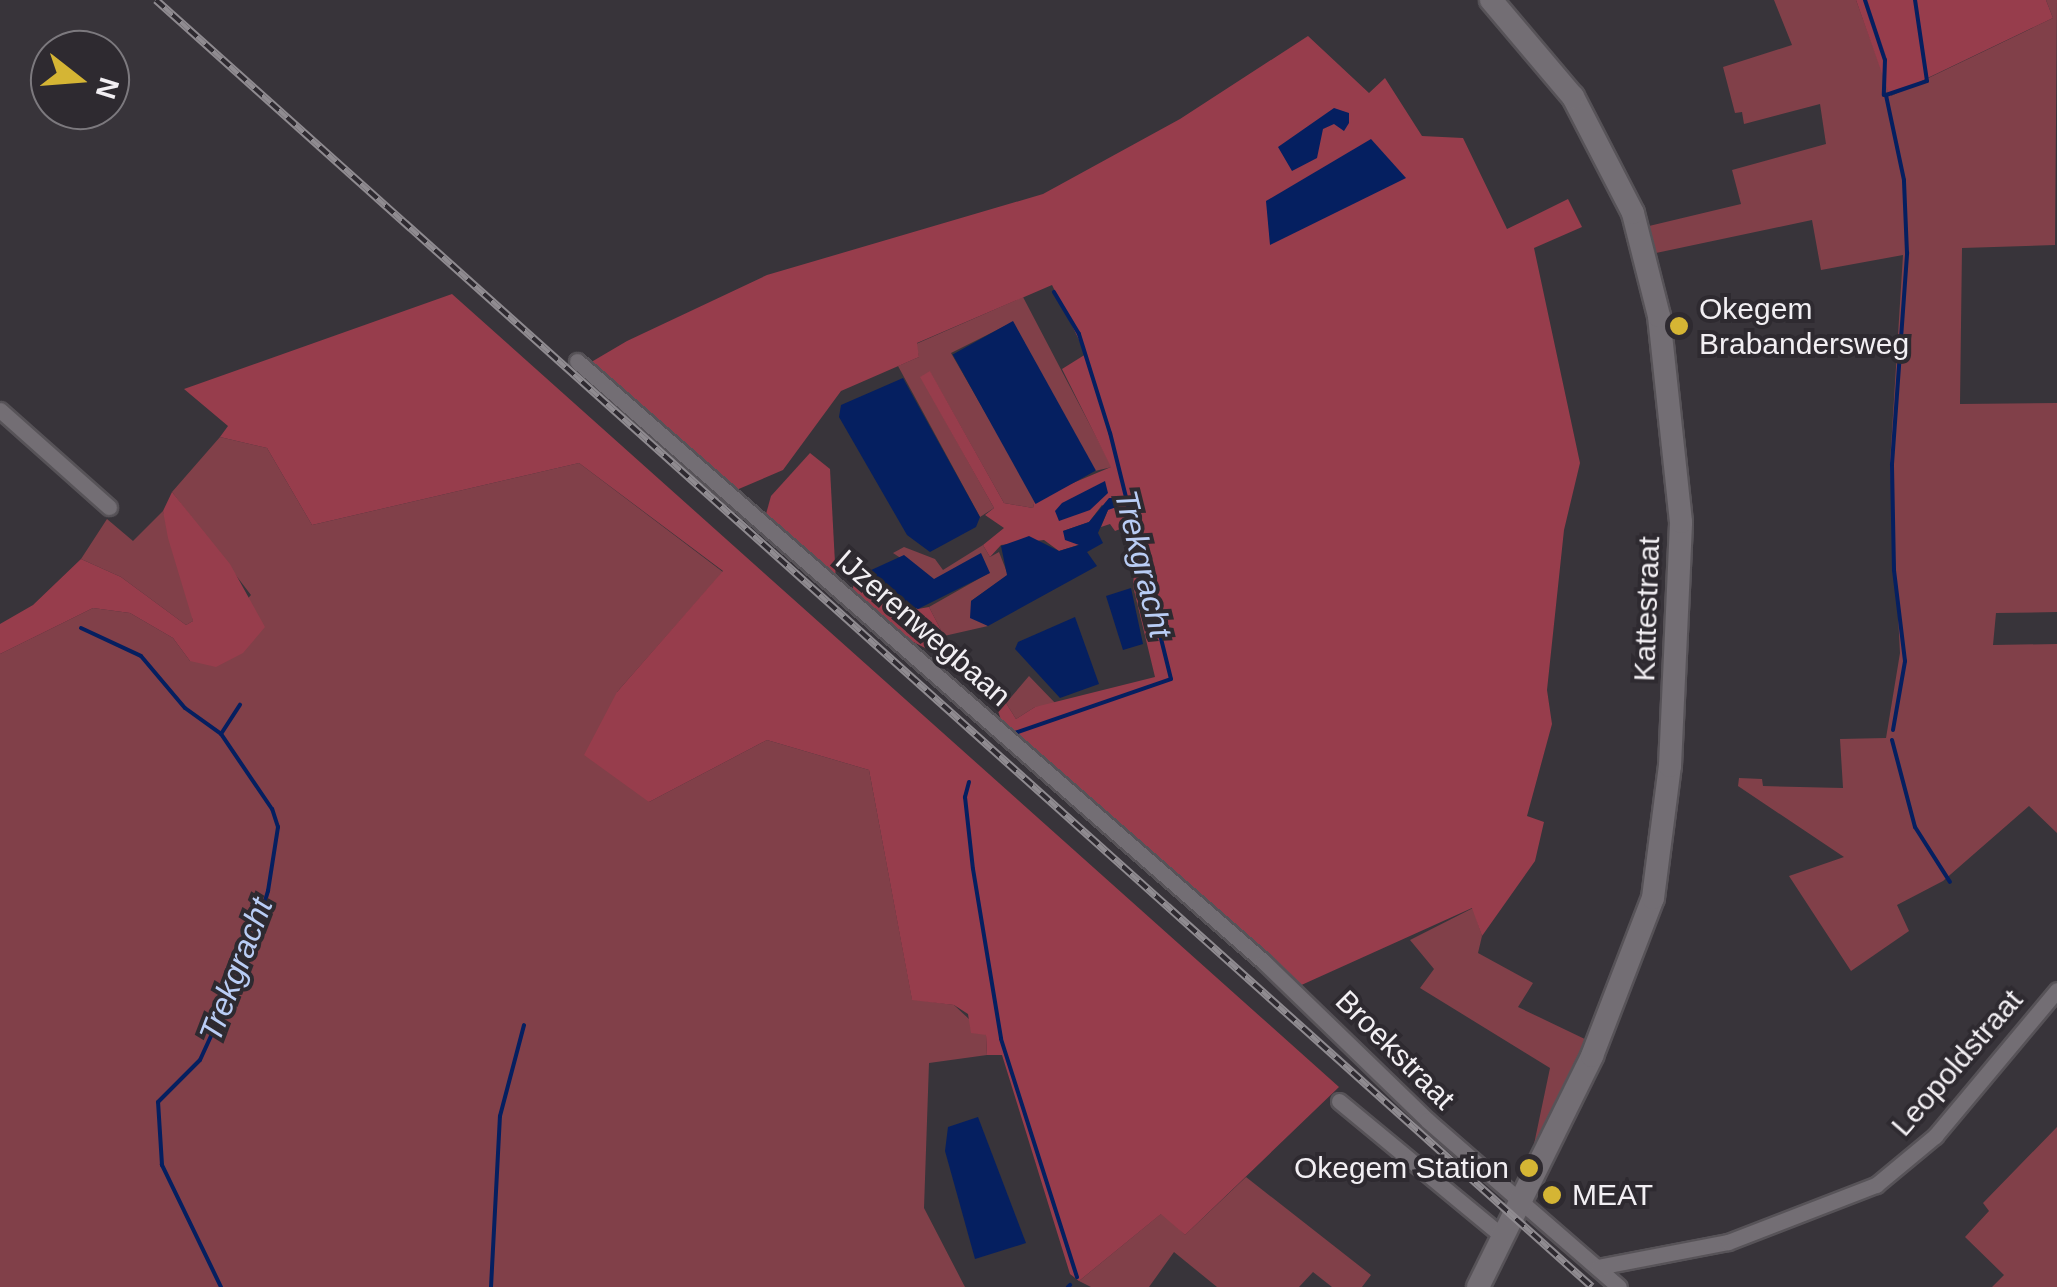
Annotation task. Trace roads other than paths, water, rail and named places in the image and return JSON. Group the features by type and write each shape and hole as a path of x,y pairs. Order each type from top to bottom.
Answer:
{"main road":[{"name":"Kattestraat","path":"1480,1286 1500,1234 1521,1201 1592,1056 1653,898 1670,766 1681,522 1659,316 1633,214 1573,97 1491,0"}],"street":[{"name":"IJzerenwegbaan","path":"577,361 1233,936"},
{"path":"0,410 110,507"},
{"name":"Broekstraat","path":"1233,936 1521,1201"},
{"name":"Leopoldstraat","path":"1598,1266 1728,1242 1876,1185 1935,1136 2057,990"},
{"path":"1339,1101 1500,1234"},
{"path":"1521,1201 1619,1287"}],"waterway":[{"path":"1865,0 1885,60 1884,95"},
{"path":"1893,730 1905,661 1894,570 1892,464 1907,253 1904,180 1886,95 1927,81 1915,0"},
{"name":"Trekgracht","path":"1012,734 1171,679 1110,433 1079,334 1054,292"},
{"path":"81,628 141,656 185,708 221,734"},
{"name":"Trekgracht","path":"221,1287 162,1165 158,1102 200,1060 250,951 268,891 278,827 272,809 221,734 240,705"},
{"path":"1892,740 1915,827 1950,882"},
{"name":"Trekgracht","path":"969,782 965,797 973,869 1001,1039 1077,1277"},
{"path":"491,1287 500,1116 524,1025"}],"railway":[{"path":"156,0 1592,1287"}],"place":[{"name":"Okegem Brabandersweg","path":"1679,326"},
{"name":"Okegem Station","path":"1529,1168"},
{"name":"MEAT","path":"1552,1195"}]}
